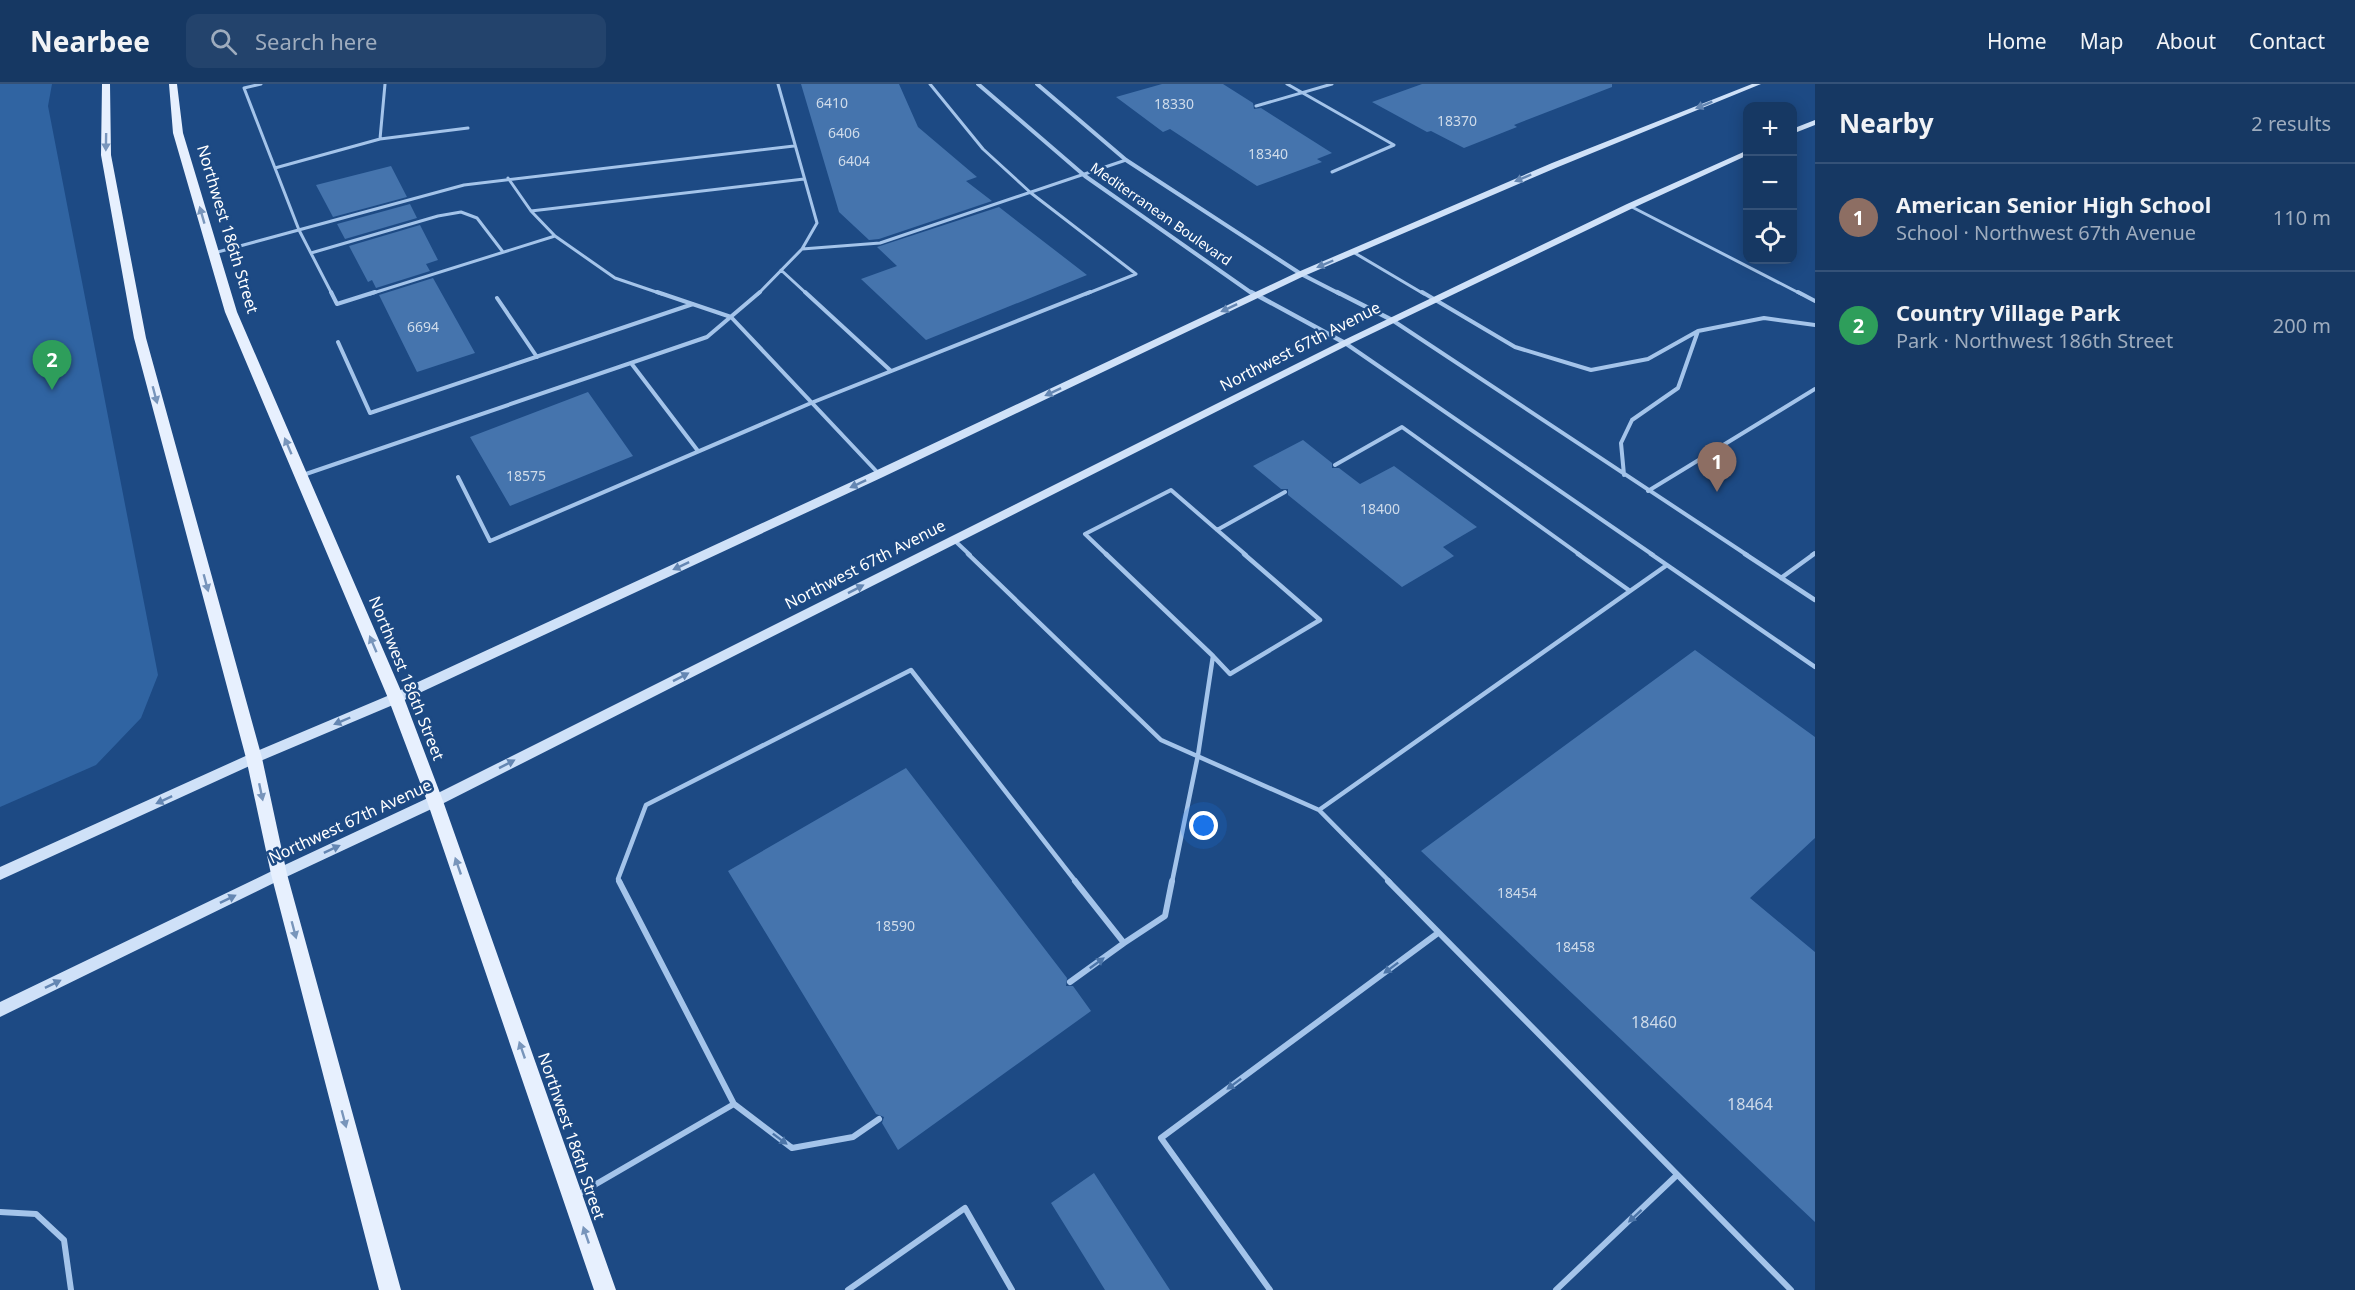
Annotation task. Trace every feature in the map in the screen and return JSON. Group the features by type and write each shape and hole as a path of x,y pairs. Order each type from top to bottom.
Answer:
{"main road":[{"path":"106,84 106,155 140,338 254,758 279,874 390,1290"},
{"name":"Northwest 186th Street","path":"172,84 178,134 231,312 396,698 435,801 605,1290"},
{"path":"0,874 254,758 396,698 879,474 1301,274 1555,165 1758,84"},
{"path":"1797,130 1815,122"},
{"name":"Northwest 67th Avenue","path":"0,1010 435,801 1345,343 1743,154"}],"street":[{"name":"Mediterranean Boulevard","path":"978,84 1085,176 1256,296 1345,343"},
{"name":"Mediterranean Boulevard","path":"1037,84 1126,160 1301,274 1392,320"}],"lane":[{"path":"261,84 244,88 299,230 337,304 555,236"},
{"path":"380,139 385,84"},
{"path":"301,476 707,337 802,249 817,223 778,84"},
{"path":"459,477 490,541 811,403 1136,274 1031,194 983,149 930,84"},
{"path":"1287,84 1394,145 1332,172"},
{"path":"1256,106 1332,84"},
{"path":"275,168 380,139 468,128"},
{"path":"213,253 464,185 794,146"},
{"path":"802,249 880,243 1085,176 1126,160"},
{"path":"508,178 531,211 555,236 615,278 731,317 879,474"},
{"path":"531,211 804,179"},
{"path":"1630,206 1815,302"},
{"path":"311,253 438,216 461,212 477,218 503,252"},
{"path":"1353,252 1515,347 1590,370 1648,359 1698,331 1764,318 1815,325"},
{"path":"781,270 891,371"},
{"path":"496,298 537,357"},
{"path":"338,342 370,413 693,304"},
{"path":"1392,320 1624,476 1815,600"},
{"path":"1624,476 1621,443 1632,420 1678,388 1698,331"},
{"path":"1345,343 1815,667"},
{"path":"632,363 698,452"},
{"path":"1648,491 1815,389"},
{"path":"1335,465 1402,427 1630,591"},
{"path":"1171,490 1320,620 1230,674 1213,657 1085,534 1171,490"},
{"path":"1217,530 1285,492"},
{"path":"954,540 1161,740 1319,810 1437,933 1791,1290"},
{"path":"1781,578 1815,553"},
{"path":"1319,810 1668,565"},
{"path":"1070,982 1165,916 1198,755 1213,657"},
{"path":"879,1119 853,1137 792,1148 734,1104 618,879 646,805 911,670 1124,943"},
{"path":"1270,1290 1161,1138 1437,933"},
{"path":"573,1198 734,1104"},
{"path":"1556,1290 1677,1176"},
{"path":"848,1290 965,1208 1012,1290"},
{"path":"0,1212 36,1214 64,1240 71,1290"}],"shaded area":[{"path":"0,84 52,84 48,106 158,675 141,718 96,765 0,807"}],"building":[{"path":"801,84 899,84 918,127 977,177 966,181 992,201 879,239 869,240 839,212"},
{"path":"1162,84 1223,84 1253,103 1254,109 1261,108 1332,153 1317,159 1322,162 1257,186 1170,129 1163,132 1116,97"},
{"path":"1422,84 1612,84 1612,87 1514,125 1517,127 1464,148 1431,131 1427,132 1372,102"},
{"path":"391,166 407,197 333,217 316,185"},
{"path":"410,204 417,218 345,239 337,224"},
{"path":"999,207 1087,275 926,340 861,279 897,266 877,247"},
{"path":"420,225 438,260 426,264 430,271 376,288 372,280 368,282 349,246"},
{"path":"433,278 475,353 417,372 379,295"},
{"path":"588,392 633,456 510,506 470,437"},
{"path":"1303,440 1332,463 1332,468 1339,468 1360,484 1394,466 1477,527 1443,547 1454,556 1402,587 1288,495 1288,489 1281,489 1253,466"},
{"path":"1695,650 1815,737 1815,838 1750,898 1815,952 1815,1222 1421,851"},
{"path":"906,768 1067,978 1066,986 1073,986 1091,1011 898,1150 882,1123 884,1117 876,1114 728,871"},
{"path":"1094,1173 1170,1290 1105,1290 1051,1203"}],"place":[{"name":"Country Village Park","path":"52,390"},
{"name":"American Senior High School","path":"1717,492"}]}
